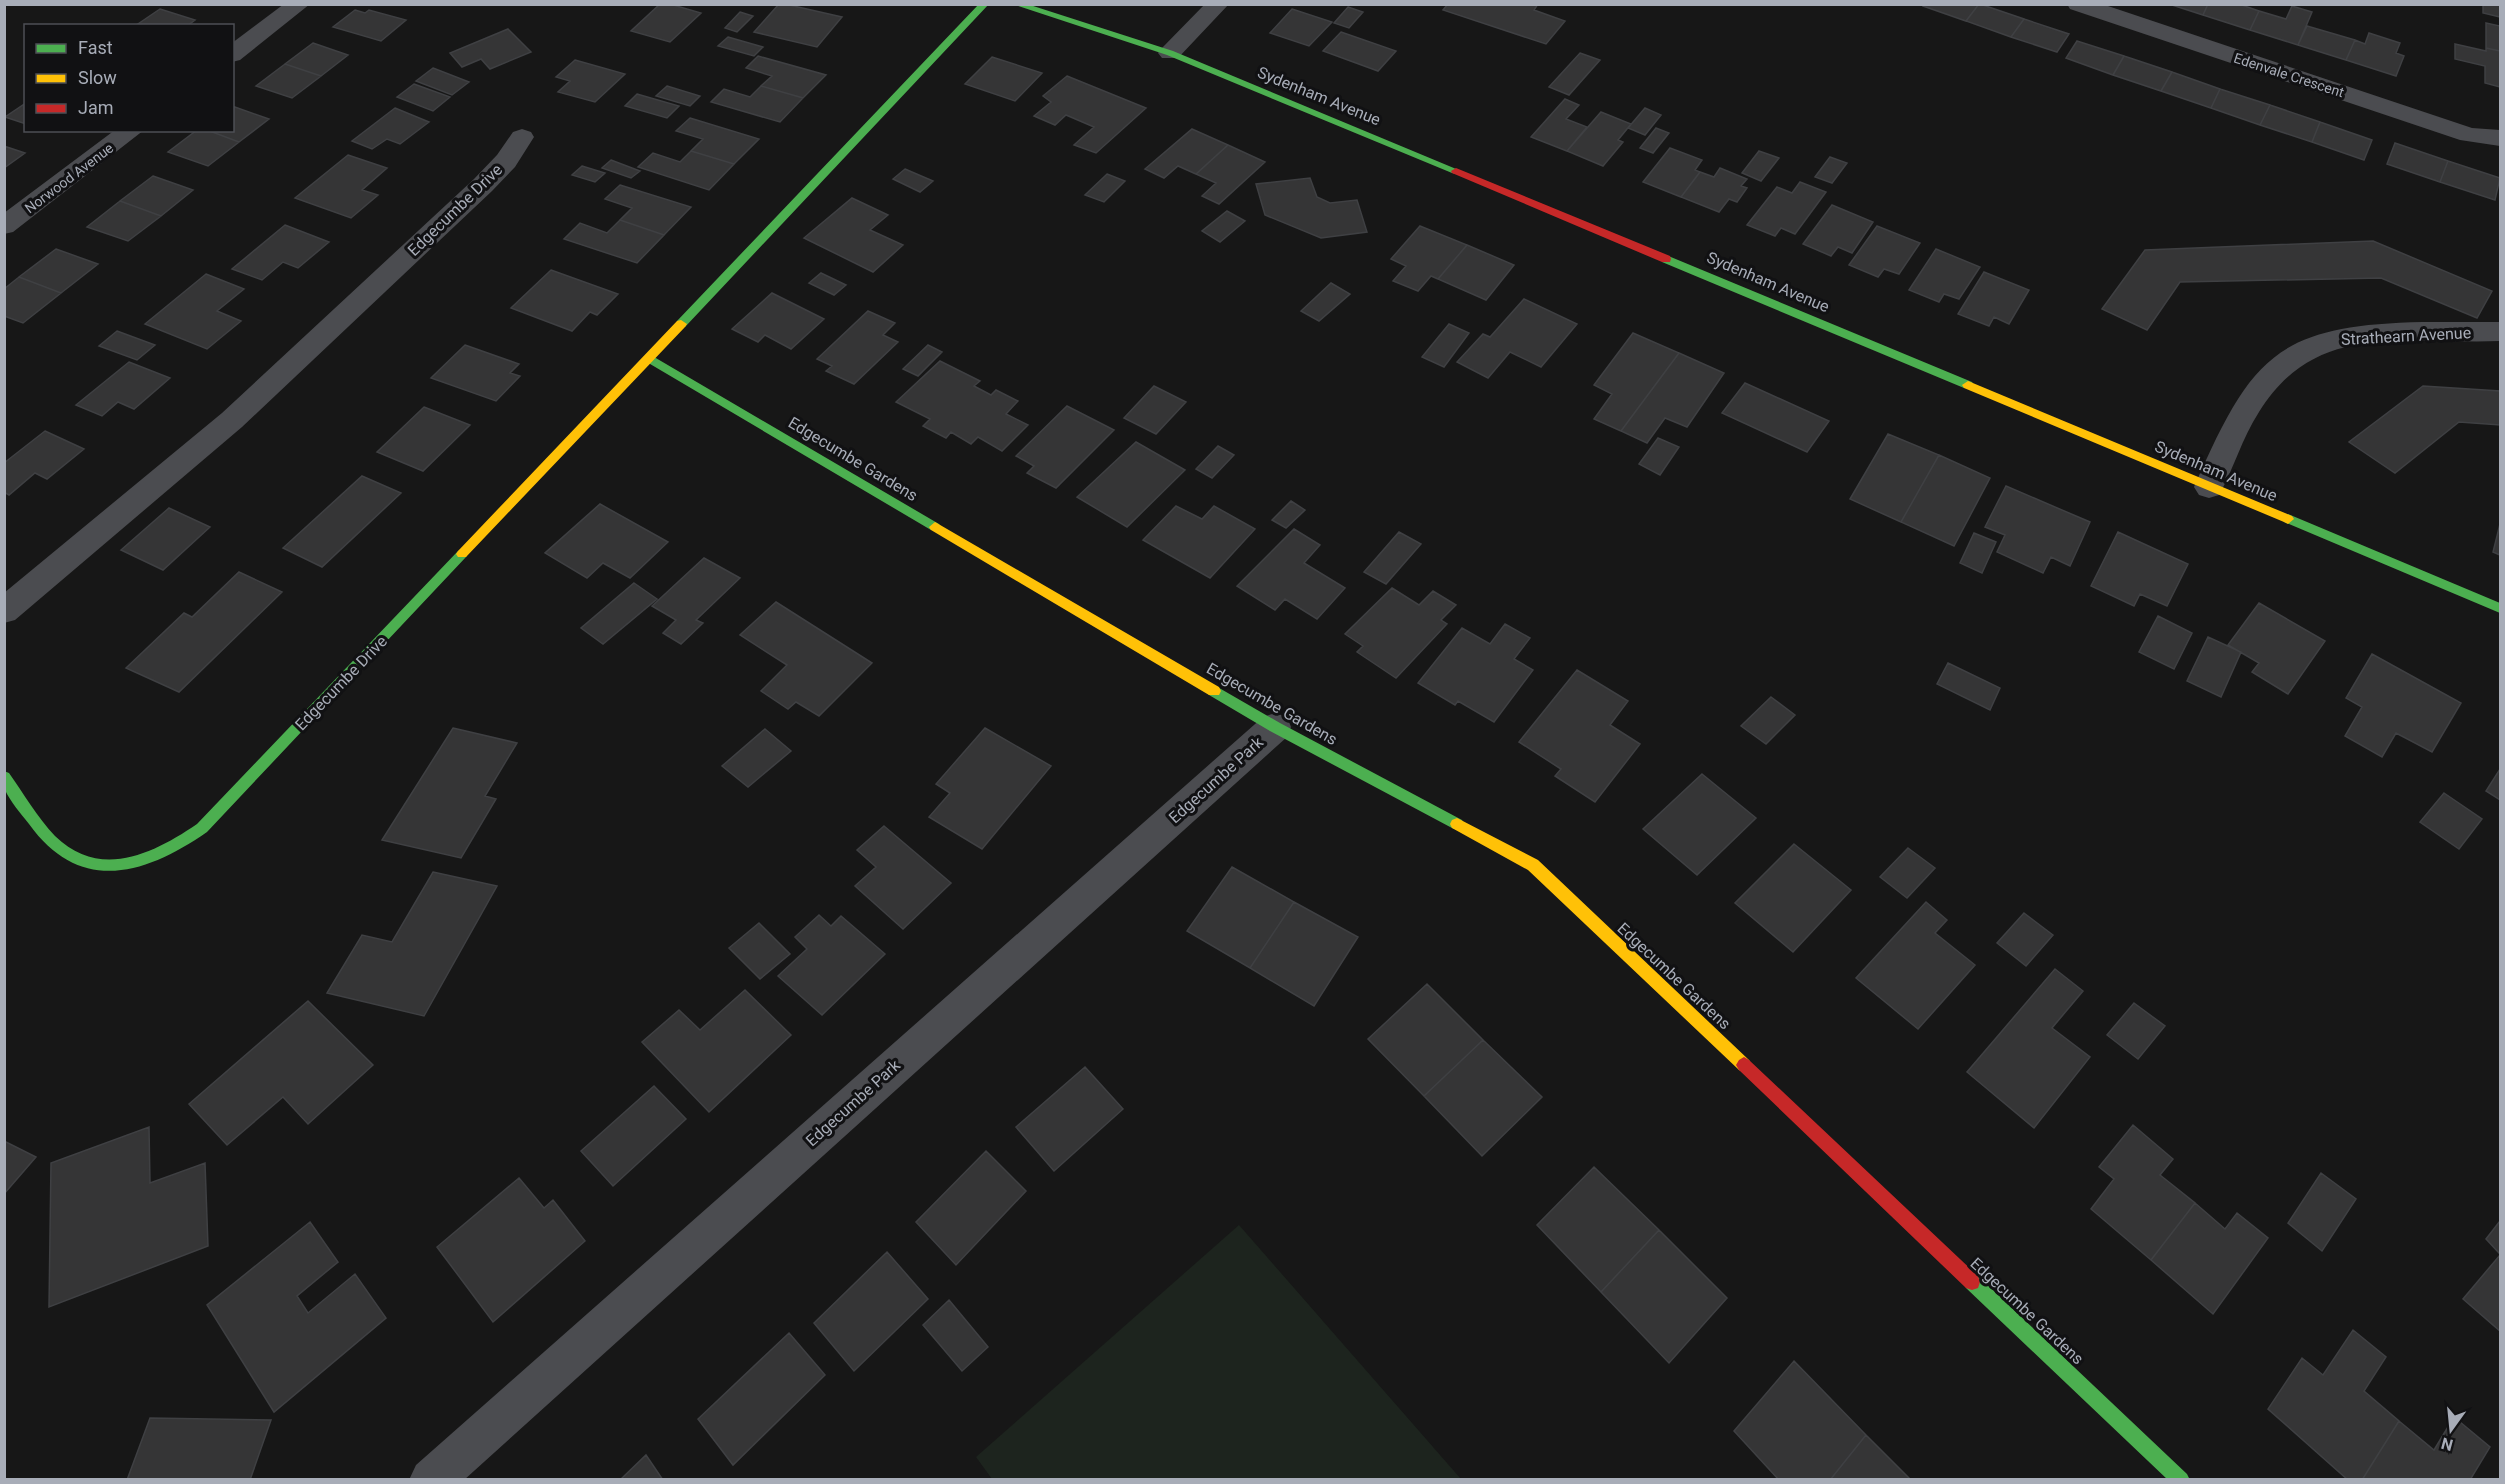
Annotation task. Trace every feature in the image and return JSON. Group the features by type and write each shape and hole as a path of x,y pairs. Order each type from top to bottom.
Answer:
{"street":[{"path":"234,53 299,4"},
{"path":"650,358 985,4"},
{"name":"Sydenham Avenue","path":"1016,4 1170,53 1709,275 2500,608"},
{"path":"1170,53 1218,4"},
{"name":"Edenvale Crescent","path":"2078,4 2469,135 2500,138"},
{"name":"Norwood Avenue","path":"4,226 129,132"},
{"name":"Edgecumbe Drive","path":"4,611 232,420 483,185 506,161 522,137"},
{"name":"Strathearn Avenue","path":"2209,487 2232,435 2257,391 2296,354 2330,340 2375,334 2500,332"},
{"name":"Edgecumbe Gardens","path":"650,358 1275,727 1533,865 2181,1479"},
{"name":"Edgecumbe Drive","path":"4,777 48,836 59,848 74,858 103,867 122,866 142,863 181,844 220,810 650,358"},
{"name":"Edgecumbe Park","path":"431,1479 1275,727"}],"shaded area":[{"path":"1239,1225 1461,1479 992,1479 976,1457"}],"building":[{"path":"660,4 670,4 701,13 670,42 631,31"},
{"path":"779,4 842,17 817,47 754,32"},
{"path":"1448,4 1538,4 1534,10 1565,21 1546,44 1443,10"},
{"path":"1924,4 1979,4 1966,21 1923,6"},
{"path":"1979,4 2024,19 2011,37 1966,21"},
{"path":"2169,4 2208,4 2203,15"},
{"path":"2208,4 2239,4 2259,11 2250,30 2203,15"},
{"path":"2483,4 2500,4 2500,17 2483,13"},
{"path":"2292,6 2312,12 2298,45 2250,30 2259,11 2286,19"},
{"path":"1348,7 1363,12 1349,28 1334,23"},
{"path":"160,9 195,20 190,24 138,24"},
{"path":"1292,9 1332,22 1309,46 1270,33"},
{"path":"355,10 365,13 369,10 406,20 381,41 333,27"},
{"path":"740,12 753,16 737,32 725,28"},
{"path":"2024,19 2069,34 2057,52 2011,37"},
{"path":"2486,23 2500,26 2500,51 2486,48"},
{"path":"2307,26 2355,40 2346,60 2298,45"},
{"path":"508,29 531,52 490,69 481,59 462,67 450,53"},
{"path":"1341,32 1396,51 1378,71 1323,51"},
{"path":"2369,33 2400,43 2396,53 2404,56 2396,76 2346,60 2355,40 2365,44"},
{"path":"728,37 763,47 754,56 718,46"},
{"path":"2077,41 2124,56 2113,75 2066,58"},
{"path":"313,43 348,55 321,76 285,64"},
{"path":"2455,44 2486,51 2486,48 2500,51 2500,87 2485,83 2485,66 2455,59"},
{"path":"1580,53 1600,60 1569,95 1549,87"},
{"path":"758,56 826,75 803,98 761,86 772,76 746,68"},
{"path":"2124,56 2172,72 2161,91 2113,75"},
{"path":"992,57 1042,73 1015,101 965,84"},
{"path":"575,60 625,74 595,102 558,92 570,81 556,77"},
{"path":"285,64 321,76 292,98 256,86"},
{"path":"433,68 469,82 452,95 416,81"},
{"path":"2172,72 2220,89 2211,108 2161,91"},
{"path":"1067,76 1146,108 1096,153 1074,145 1094,127 1066,115 1055,125 1034,116 1051,102 1043,96"},
{"path":"414,84 450,97 433,111 397,97"},
{"path":"667,86 700,96 690,106 656,96"},
{"path":"761,86 803,98 780,122 711,102 724,89 750,97"},
{"path":"2220,89 2270,105 2260,125 2211,108"},
{"path":"637,94 679,106 667,118 625,106"},
{"path":"1565,99 1579,105 1566,119 1587,127 1567,151 1531,137"},
{"path":"24,104 24,123 5,117"},
{"path":"2270,105 2320,122 2312,142 2260,125"},
{"path":"234,107 269,119 239,142 212,132 234,132"},
{"path":"395,108 429,122 400,144 387,139 372,149 352,141"},
{"path":"1645,108 1661,115 1645,135 1628,128"},
{"path":"1601,112 1631,124 1618,140 1623,142 1603,166 1567,151"},
{"path":"690,118 759,139 734,164 691,151 703,139 676,131"},
{"path":"2320,122 2372,140 2364,160 2312,142"},
{"path":"1656,128 1669,133 1653,153 1640,148"},
{"path":"1192,129 1228,145 1196,174 1178,166 1164,178 1145,169"},
{"path":"194,132 212,132 239,142 208,166 168,152"},
{"path":"2395,143 2448,161 2440,182 2387,164"},
{"path":"1228,145 1265,162 1219,204 1202,196 1216,183 1196,174"},
{"path":"4,146 25,153 4,168"},
{"path":"1670,148 1702,160 1695,170 1700,172 1681,197 1643,182"},
{"path":"691,151 734,164 709,190 638,167 653,153 680,162"},
{"path":"1759,151 1779,158 1761,181 1742,173"},
{"path":"348,155 387,168 362,190 378,195 351,218 295,198"},
{"path":"1830,157 1847,163 1832,183 1815,177"},
{"path":"611,160 640,171 631,178 602,168"},
{"path":"2448,161 2500,178 2495,200 2440,182"},
{"path":"582,166 605,173 595,182 572,175"},
{"path":"1720,168 1747,179 1741,186 1747,188 1737,202 1729,199 1719,212 1681,197 1700,172 1714,177"},
{"path":"905,169 933,181 920,192 893,179"},
{"path":"1107,174 1125,181 1104,202 1085,195"},
{"path":"153,176 193,190 161,216 120,201"},
{"path":"1310,178 1317,197 1330,203 1357,200 1367,232 1321,238 1265,215 1256,184"},
{"path":"1800,182 1826,192 1795,234 1781,228 1775,236 1747,225 1777,187 1792,193"},
{"path":"620,185 691,207 664,235 620,220 632,208 605,199"},
{"path":"852,198 888,215 870,230 903,245 873,272 804,238"},
{"path":"120,201 161,216 128,241 87,227"},
{"path":"1832,205 1873,222 1852,253 1838,247 1831,256 1803,244"},
{"path":"1227,211 1245,221 1220,242 1202,231"},
{"path":"620,220 664,235 637,263 564,239 580,223 607,233"},
{"path":"285,225 329,242 298,268 283,262 262,280 232,269"},
{"path":"1420,226 1467,245 1438,279 1431,276 1418,291 1393,281 1406,266 1391,259"},
{"path":"1877,226 1920,243 1899,274 1884,269 1878,277 1849,265"},
{"path":"2373,241 2492,291 2477,318 2381,278 2180,282 2147,330 2102,309 2145,250"},
{"path":"1467,245 1514,265 1486,300 1438,279"},
{"path":"56,249 98,264 61,293 19,277"},
{"path":"1936,249 1980,267 1959,299 1944,294 1939,302 1909,290"},
{"path":"551,270 618,294 597,315 590,312 572,331 511,308"},
{"path":"1984,272 2029,290 2009,324 1994,317 1989,326 1958,314"},
{"path":"821,273 846,285 834,295 809,283"},
{"path":"206,274 244,289 217,311 241,321 207,349 145,324"},
{"path":"19,277 61,293 23,323 4,316 4,289"},
{"path":"1331,283 1350,294 1319,321 1301,311"},
{"path":"772,293 824,319 791,349 765,335 758,342 732,329"},
{"path":"1524,299 1577,324 1541,367 1510,352 1488,378 1457,362 1483,334 1490,337"},
{"path":"868,311 895,323 883,335 898,342 854,384 826,371 832,366 817,359"},
{"path":"1449,324 1469,333 1444,367 1422,357"},
{"path":"117,331 155,345 137,360 99,346"},
{"path":"1633,333 1679,353 1621,431 1594,419 1612,394 1594,385"},
{"path":"465,345 519,364 510,373 520,376 496,401 431,378"},
{"path":"928,345 942,352 918,376 903,369"},
{"path":"1679,353 1724,373 1687,427 1665,418 1647,443 1621,431"},
{"path":"940,361 980,381 974,386 991,395 996,390 1018,401 1006,414 1028,425 1002,451 978,437 971,444 951,432 946,438 923,426 930,419 896,402"},
{"path":"129,362 170,378 134,409 118,402 102,416 76,405"},
{"path":"1745,383 1829,421 1807,452 1722,413"},
{"path":"1154,386 1186,402 1156,434 1124,418"},
{"path":"2423,386 2500,391 2500,425 2459,422 2395,473 2349,442"},
{"path":"1067,406 1114,430 1056,488 1027,473 1034,466 1016,456"},
{"path":"424,407 470,425 423,471 377,452"},
{"path":"45,431 84,449 47,479 35,473 9,495 4,492 4,463"},
{"path":"1888,434 1939,455 1901,522 1850,499"},
{"path":"1658,438 1679,447 1660,475 1639,464"},
{"path":"1136,442 1185,470 1127,527 1077,497"},
{"path":"1218,446 1234,455 1212,478 1196,469"},
{"path":"1939,455 1990,478 1954,546 1901,522"},
{"path":"362,476 401,493 322,567 283,548"},
{"path":"2006,486 2090,522 2070,566 2051,557 2043,573 1997,552 2005,535 1985,527"},
{"path":"1291,501 1305,510 1286,528 1272,520"},
{"path":"600,504 668,542 630,578 603,563 587,578 545,553"},
{"path":"1176,506 1202,519 1214,506 1255,529 1210,578 1143,540"},
{"path":"169,508 210,527 163,570 121,550"},
{"path":"2500,524 2500,555 2493,552"},
{"path":"1294,529 1320,545 1304,563 1345,588 1317,619 1285,599 1275,610 1237,586"},
{"path":"1399,532 1421,544 1386,584 1364,572"},
{"path":"2118,532 2188,564 2167,606 2140,594 2134,606 2091,586"},
{"path":"1974,533 1996,542 1982,573 1960,563"},
{"path":"704,558 740,578 696,620 703,623 681,644 663,633 676,620 652,606"},
{"path":"239,572 282,592 179,692 126,668 184,613 192,617"},
{"path":"634,583 657,599 603,644 581,628"},
{"path":"1392,588 1419,605 1433,591 1456,605 1441,620 1447,624 1396,678 1357,652 1363,646 1345,634"},
{"path":"776,602 872,663 819,716 796,702 788,709 761,691 787,665 740,635"},
{"path":"2259,603 2325,641 2288,694 2252,672 2259,663 2228,645"},
{"path":"2158,616 2192,633 2174,669 2139,652"},
{"path":"1505,624 1530,638 1514,659 1533,670 1494,722 1458,701 1455,705 1418,683 1462,628 1490,644"},
{"path":"2208,637 2241,652 2221,697 2187,681"},
{"path":"2372,654 2461,703 2432,752 2396,733 2382,757 2345,736 2362,707 2346,698"},
{"path":"1948,663 2000,688 1990,710 1937,684"},
{"path":"1577,670 1628,701 1610,725 1640,744 1595,802 1555,776 1561,769 1519,742"},
{"path":"1771,697 1795,715 1766,744 1741,726"},
{"path":"453,728 517,743 485,796 496,799 461,858 382,840"},
{"path":"985,728 1051,766 982,849 929,817 950,793 936,784"},
{"path":"765,729 791,751 748,787 722,766"},
{"path":"2500,769 2500,800 2486,791"},
{"path":"1702,774 1756,818 1697,875 1643,829"},
{"path":"2444,793 2482,819 2459,849 2420,822"},
{"path":"884,826 951,883 903,929 855,886 876,867 857,850"},
{"path":"1794,844 1851,890 1793,952 1735,903"},
{"path":"1908,848 1935,868 1907,898 1880,877"},
{"path":"1232,867 1294,902 1250,968 1187,931"},
{"path":"433,872 497,886 424,1016 327,993 362,935 392,942"},
{"path":"1294,902 1358,937 1314,1006 1250,968"},
{"path":"1926,902 1947,920 1935,933 1975,965 1918,1029 1856,978"},
{"path":"2024,913 2053,935 2026,966 1997,943"},
{"path":"819,915 831,926 841,916 885,954 822,1015 778,976 807,949 795,937"},
{"path":"759,923 790,954 760,979 729,948"},
{"path":"2055,969 2083,991 2052,1028 2090,1057 2034,1128 1967,1072"},
{"path":"1427,984 1483,1040 1424,1096 1368,1039"},
{"path":"745,990 791,1035 709,1112 642,1042 679,1010 700,1030"},
{"path":"308,1001 373,1065 308,1124 283,1097 227,1145 189,1104"},
{"path":"2134,1003 2165,1026 2138,1059 2107,1035"},
{"path":"1483,1040 1542,1097 1482,1156 1424,1096"},
{"path":"1085,1067 1123,1109 1054,1171 1016,1127"},
{"path":"654,1086 686,1119 613,1186 581,1151"},
{"path":"2133,1125 2173,1159 2160,1175 2195,1203 2151,1260 2091,1209 2114,1179 2099,1167"},
{"path":"149,1127 150,1183 205,1163 208,1246 49,1307 51,1163"},
{"path":"4,1141 36,1157 4,1194"},
{"path":"986,1151 1026,1191 956,1265 916,1222"},
{"path":"1594,1167 1659,1230 1601,1292 1537,1225"},
{"path":"2321,1173 2356,1199 2322,1251 2288,1223"},
{"path":"519,1178 544,1208 553,1200 585,1241 493,1322 437,1247"},
{"path":"2195,1203 2225,1229 2237,1213 2268,1238 2213,1314 2151,1260"},
{"path":"2500,1221 2500,1254 2486,1239"},
{"path":"310,1222 338,1262 297,1296 308,1313 355,1274 386,1318 274,1412 207,1305"},
{"path":"1659,1230 1727,1298 1669,1363 1601,1292"},
{"path":"887,1252 928,1299 854,1371 814,1323"},
{"path":"2500,1255 2500,1331 2463,1299"},
{"path":"949,1300 988,1347 962,1371 923,1325"},
{"path":"2353,1330 2386,1357 2364,1391 2399,1421 2362,1480 2348,1480 2268,1409 2302,1358 2323,1375"},
{"path":"789,1333 825,1375 733,1465 698,1419"},
{"path":"1794,1361 1866,1435 1830,1480 1779,1480 1734,1431"},
{"path":"2454,1417 2490,1447 2470,1480 2362,1480 2399,1421 2434,1450"},
{"path":"150,1418 271,1420 250,1480 127,1480"},
{"path":"1866,1435 1911,1480 1830,1480"},
{"path":"646,1455 663,1480 620,1480"}],"traffic: fast":[{"path":"681,324 985,4"},
{"path":"1016,4 1170,53 1456,171"},
{"path":"1666,259 1968,385"},
{"path":"649,358 935,527"},
{"path":"2288,519 2500,608"},
{"path":"4,777 50,840 76,858 94,864 113,866 150,858 202,828 462,554"},
{"path":"1214,691 1275,727 1457,824"},
{"path":"1972,1282 2181,1480"}],"traffic: slow":[{"path":"462,554 681,324"},
{"path":"1968,385 2288,519"},
{"path":"935,527 1214,691"},
{"path":"1457,824 1533,865 1744,1065"}],"traffic: jam":[{"path":"1456,171 1666,259"},
{"path":"1744,1065 1972,1282"}]}
